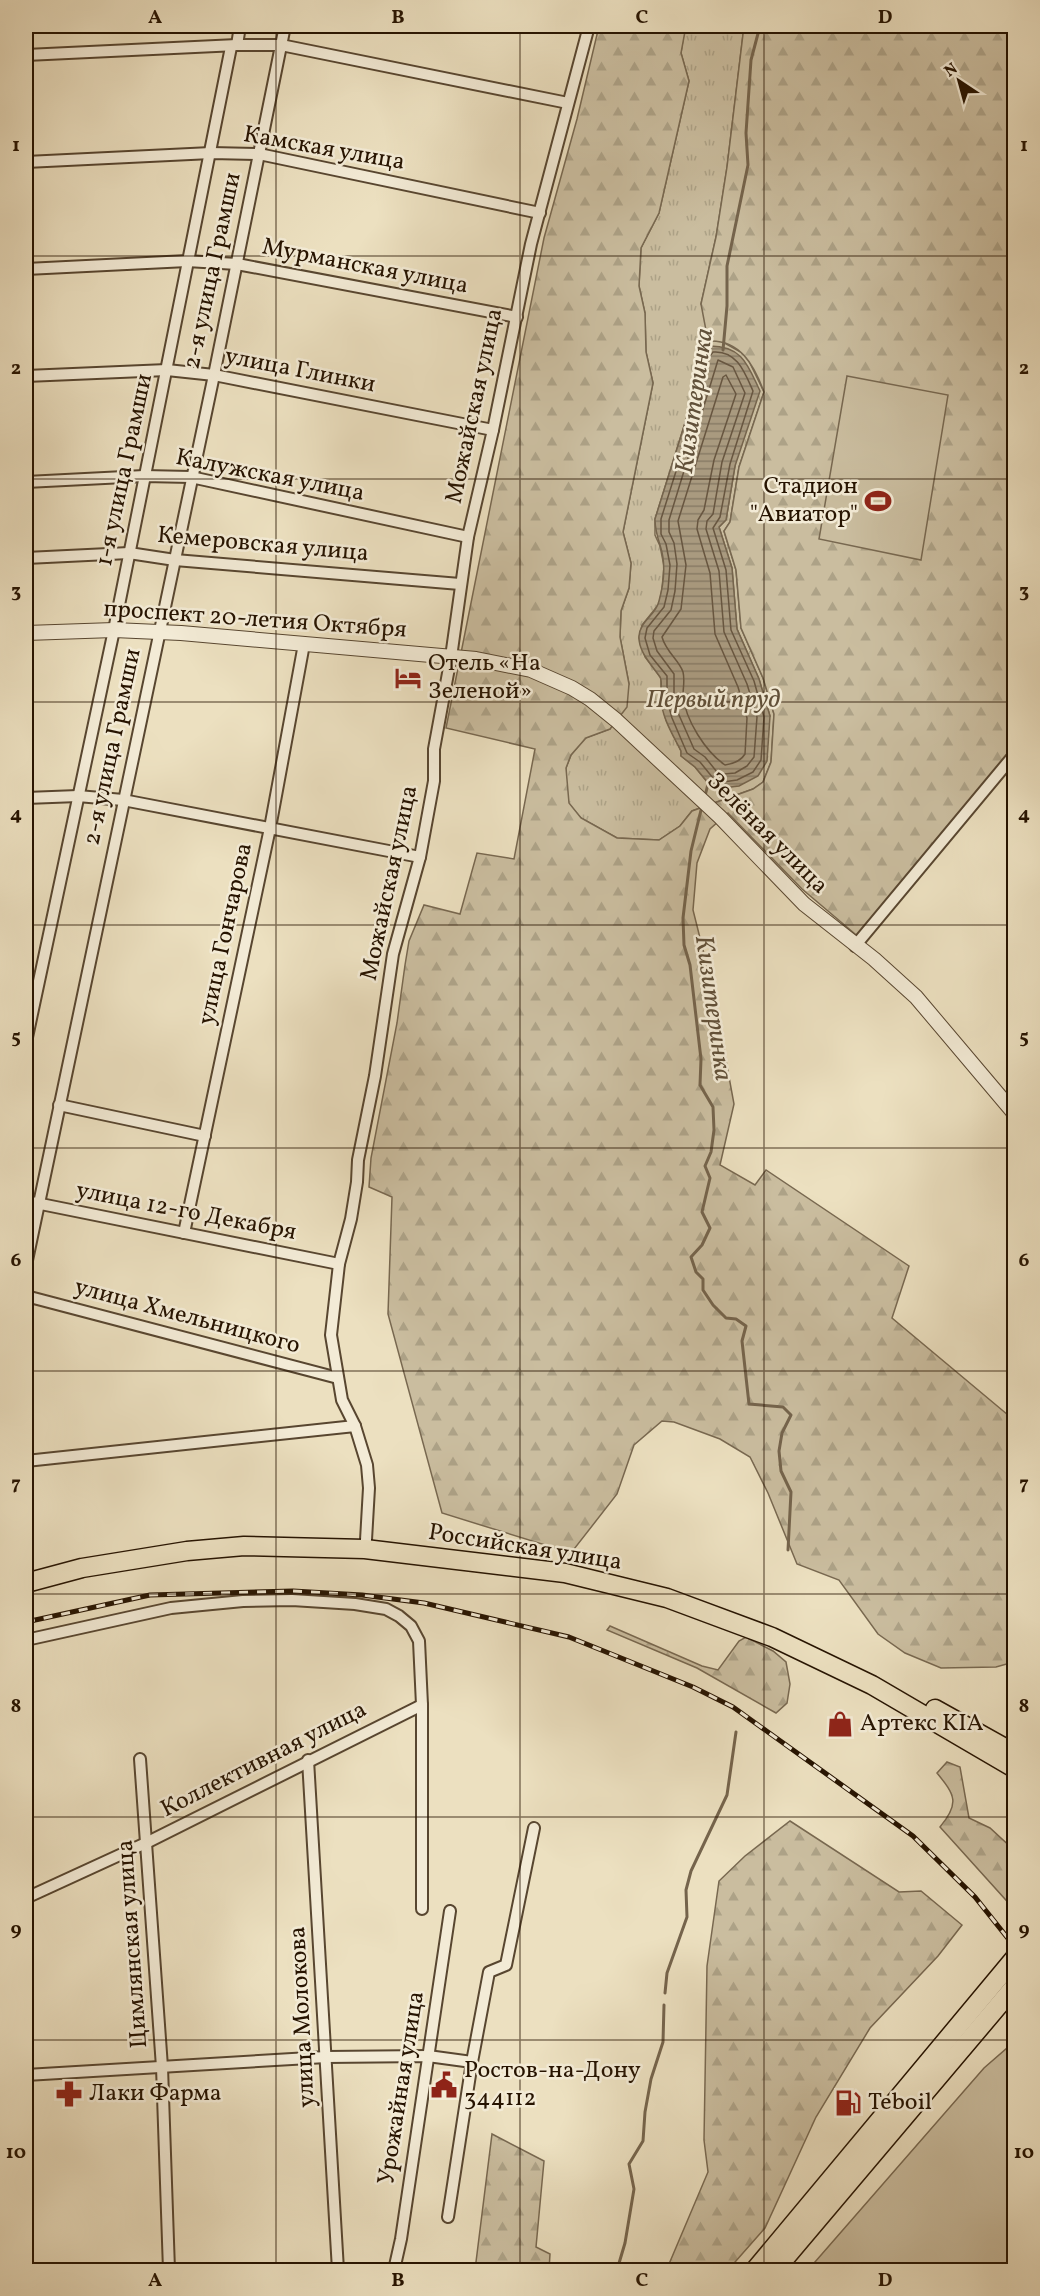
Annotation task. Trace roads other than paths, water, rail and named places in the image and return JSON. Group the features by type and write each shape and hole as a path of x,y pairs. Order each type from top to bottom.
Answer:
{"main road":[{"name":"Российская улица","path":"26,1574 81,1560 186,1542 256,1537 366,1540 567,1565 669,1590 776,1629 877,1677 1014,1753"},
{"name":"Российская улица","path":"26,1583 82,1568 187,1551 244,1546 365,1549 565,1573 667,1598 772,1637 872,1685 1014,1768"},
{"path":"775,2271 996,1995 1014,1959"},
{"path":"755,2271 996,1995 1014,1987"}],"street":[{"name":"1-я улица Грамши","path":"26,1042 114,630 187,261 240,26"},
{"name":"2-я улица Грамши","path":"26,1265 214,375 285,26"},
{"name":"Можайская улица","path":"366,1540 369,1488 366,1465 354,1426 342,1400 331,1335 339,1264 351,1219 358,1160 375,1076 393,954 420,857 434,781 434,749 468,537 493,430 531,244 589,26"},
{"path":"26,56 281,45 568,103"},
{"name":"Камская улица","path":"26,162 211,153 259,154 540,213"},
{"name":"Мурманская улица","path":"26,269 187,261 237,264 517,317"},
{"name":"улица Глинки","path":"26,376 167,370 214,375 493,430"},
{"name":"Калужская улица","path":"26,482 144,476 191,477 468,537"},
{"name":"Кемеровская улица","path":"26,558 129,553 175,560 460,584"},
{"name":"проспект 20-летия Октября","path":"26,633 114,630 159,632 448,657"},
{"name":"улица Гончарова","path":"184,1233 270,828 304,644"},
{"name":"Зелёная улица","path":"448,657 492,662 531,670 572,688 590,699 616,720 720,817 804,904 874,959 916,997 1014,1113"},
{"path":"855,946 1014,756"},
{"path":"26,798 78,796 123,800 420,857"},
{"path":"59,1105 205,1136"},
{"name":"улица 12-го Декабря","path":"26,1201 339,1264"},
{"name":"улица Хмельницкого","path":"26,1296 338,1378"},
{"path":"26,1461 354,1426"},
{"path":"26,1640 171,1608 243,1601 292,1600 355,1604 386,1610 399,1616 411,1626 419,1641 422,1705 422,1909"},
{"name":"Коллективная улица","path":"26,1898 147,1842 422,1705"},
{"name":"Цимлянская улица","path":"140,1759 162,2067 169,2271"},
{"name":"улица Молокова","path":"308,1760 338,2271"},
{"path":"448,2217 472,2062 489,1971 506,1965 534,1828"},
{"name":"Урожайная улица","path":"394,2271 401,2239 450,1911"},
{"path":"26,2075 326,2057 428,2056 472,2062"}],"water":[{"name":"Первый пруд","path":"710,346 730,350 743,359 760,391 735,466 726,520 719,527 732,568 737,629 759,679 770,716 767,761 758,776 739,786 722,788 709,784 695,767 681,756 681,751 663,713 661,679 643,653 639,642 642,626 657,606 663,580 664,566 655,519 700,375 704,354"}],"waterway":[{"name":"Кизитеринка","path":"723,350 727,306 727,266 748,165 746,133 751,60 760,26"},
{"path":"705,796 709,780"},
{"name":"Кизитеринка","path":"702,806 691,851 683,918 684,945 690,965 701,1059 700,1085 713,1107 714,1130 711,1152 705,1166 710,1178 702,1212 710,1228 702,1245 691,1257 696,1272 703,1279 703,1290 713,1305 726,1318 736,1319 746,1326 742,1341 749,1404 783,1407 791,1415 782,1433 779,1451 781,1471 791,1492 788,1550"},
{"name":"Кизитеринка","path":"665,1993 667,1973 687,1917 686,1890 691,1871 727,1795 736,1732"},
{"name":"Кизитеринка","path":"617,2270 625,2243 634,2189 629,2164 643,2141 651,2079 663,2042 664,2005"}],"railway":[{"path":"26,1622 150,1595 293,1591 362,1595 424,1603 569,1637 693,1687 733,1707 913,1836 975,1897 1014,1946"}],"place":[{"name":"Стадион \"Авиатор\"","path":"878,501"},
{"name":"Отель «На Зеленой»","path":"408,678"},
{"name":"Артекс KIA","path":"840,1724"},
{"name":"Ростов-на-Дону 344112","path":"444,2085"},
{"name":"Лаки Фарма","path":"69,2094"},
{"name":"Teboil","path":"848,2103"}]}
